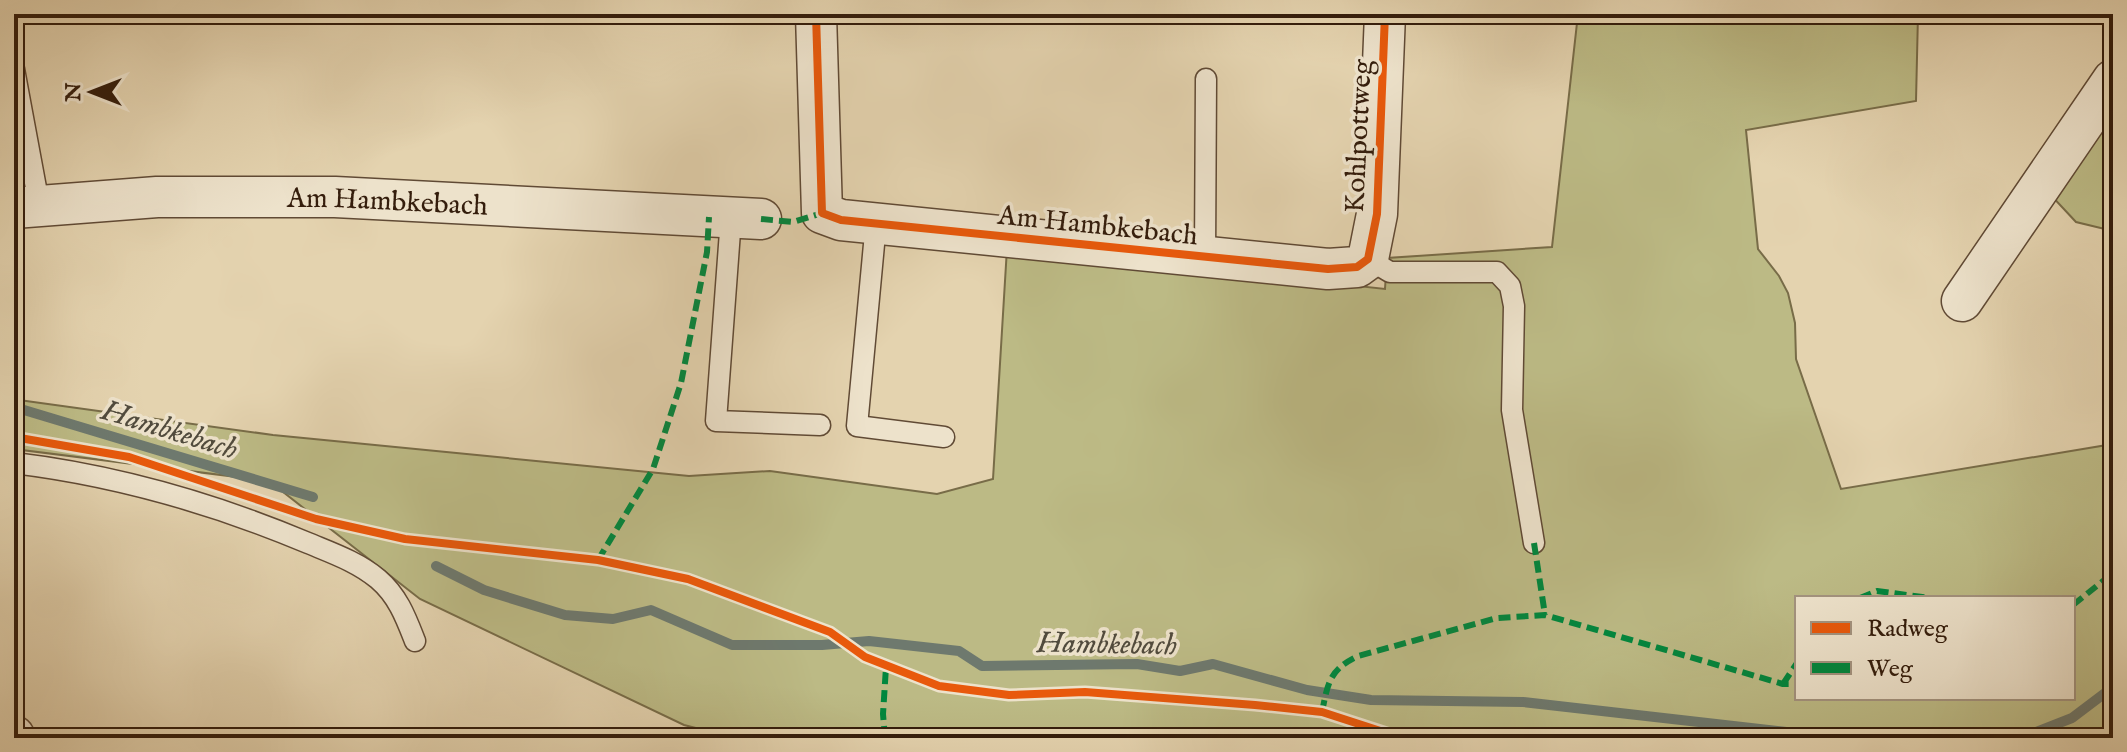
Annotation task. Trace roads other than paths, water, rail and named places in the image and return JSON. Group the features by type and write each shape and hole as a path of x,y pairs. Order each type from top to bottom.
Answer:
{"street":[{"name":"Am Hambkebach","path":"816,14 822,213 841,220 1328,269 1357,267 1368,259"},
{"name":"Kohlpottweg","path":"1368,259 1377,214 1385,14"},
{"path":"1962,301 2113,80"},
{"name":"Am Hambkebach","path":"27,206 157,197 335,197 746,218"}],"lane":[{"path":"14,69 27,206"},
{"path":"1205,257 1206,79"},
{"path":"746,218 716,421 820,425"},
{"path":"876,223 857,426 944,437"},
{"path":"1368,259 1390,272 1497,272 1510,286 1514,306 1512,410 1534,543"},
{"path":"14,463 73,470 250,518 355,562 380,580 399,602 415,641"}],"waterway":[{"name":"Hambkebach","path":"14,407 313,497"},
{"name":"Hambkebach","path":"436,566 484,590 565,615 613,619 651,610 732,645 822,645 869,641 959,651 982,666 1137,664 1180,671 1213,664 1307,690 1371,700 1523,702 1840,738"},
{"name":"Hambkebach","path":"2021,738 2072,718 2113,687"}]}
